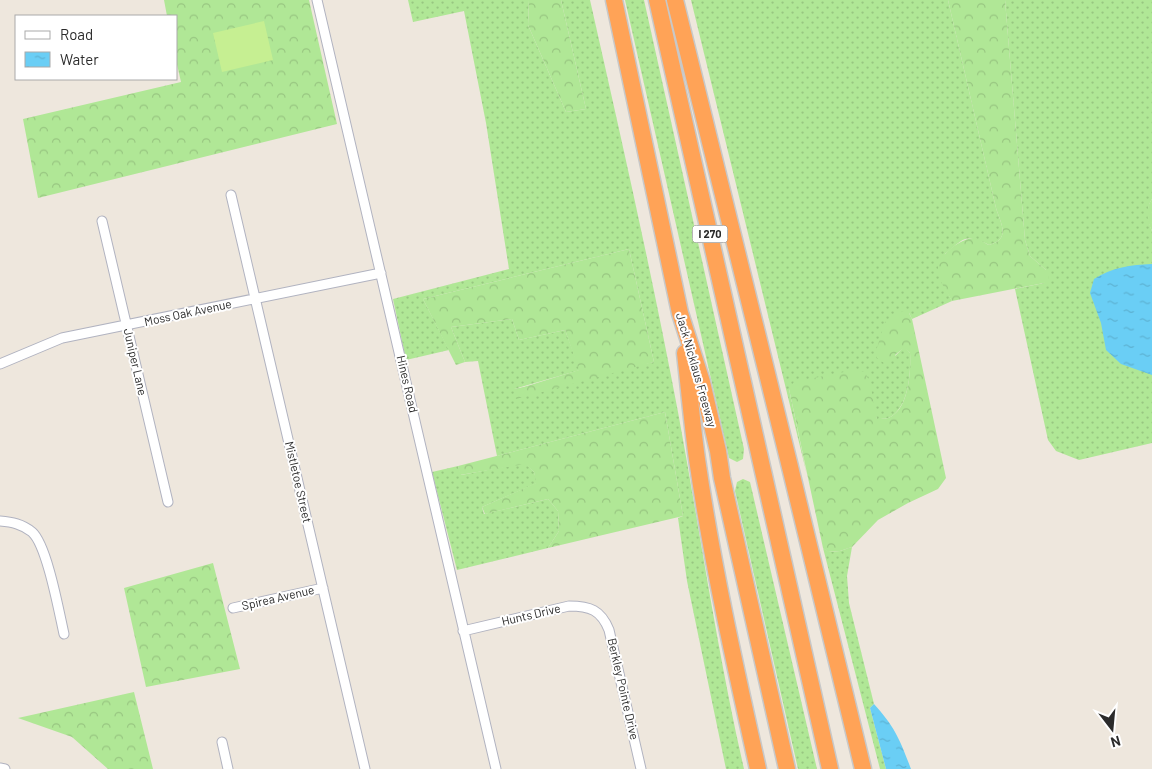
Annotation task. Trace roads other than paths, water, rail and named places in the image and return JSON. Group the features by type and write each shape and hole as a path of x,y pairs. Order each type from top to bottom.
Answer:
{"highway":[{"name":"Jack Nicklaus Freeway","path":"614,0 680,313 702,382 787,769"},
{"name":"I 270","path":"657,0 830,769"},
{"path":"675,0 862,769"},
{"path":"680,313 697,458 732,653 758,769"}],"street":[{"name":"Hines Road","path":"316,0 496,769"},
{"name":"Mistletoe Street","path":"231,195 365,769"},
{"name":"Juniper Lane","path":"102,221 168,502"},
{"name":"Moss Oak Avenue","path":"0,364 62,338 380,274"},
{"path":"0,521 18,523 33,534 43,550 64,634"},
{"name":"Spirea Avenue","path":"233,608 323,588"},
{"name":"Hunts Drive","path":"463,630 570,606 584,606 598,613"},
{"name":"Berkley Pointe Drive","path":"598,613 605,621 609,630 641,769"},
{"path":"222,742 228,769"},
{"path":"0,768 5,769"}],"water":[{"path":"1152,264 1152,375 1121,364 1106,350 1101,323 1090,293 1094,279 1101,275 1122,267"},
{"path":"874,704 896,734 911,769 886,769 870,708"}]}
